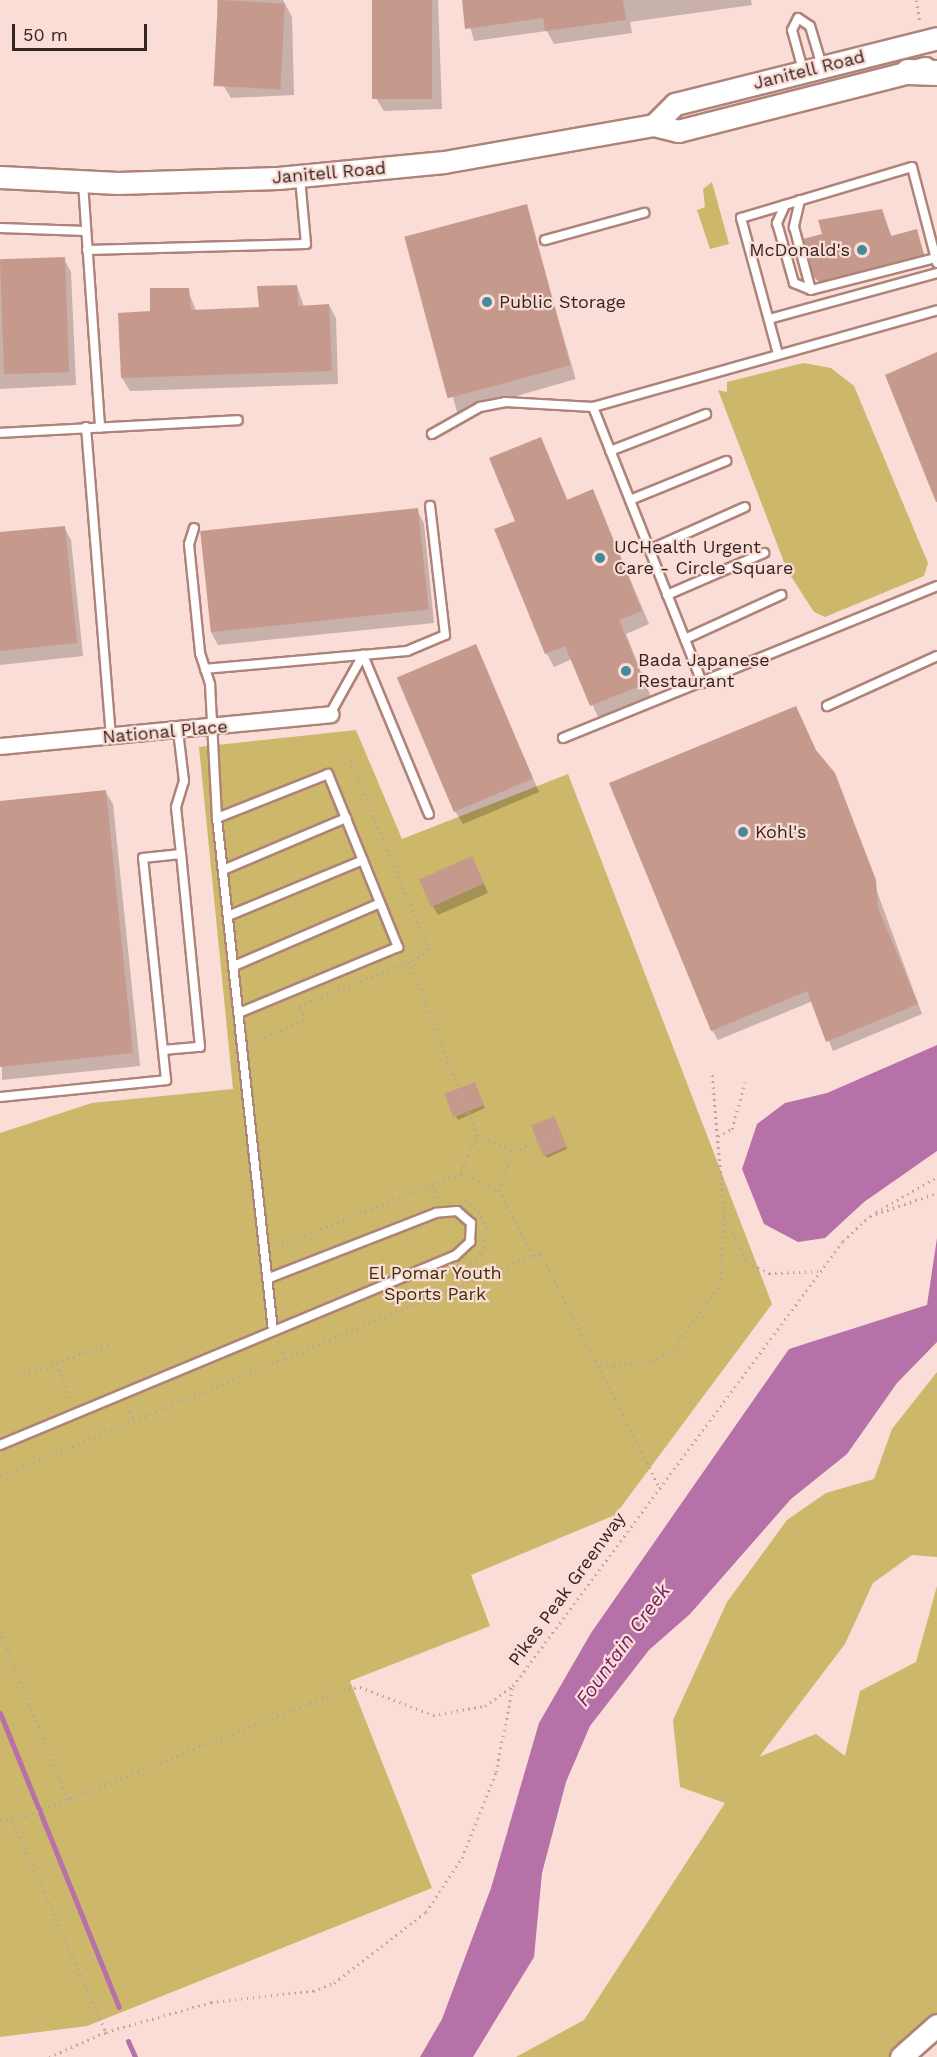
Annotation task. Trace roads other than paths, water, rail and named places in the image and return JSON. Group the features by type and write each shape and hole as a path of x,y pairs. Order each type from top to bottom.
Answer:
{"main road":[{"path":"908,72 937,74"}],"street":[{"name":"Janitell Road","path":"654,125 675,104 813,69 929,31"},
{"name":"Janitell Road","path":"0,177 83,181 300,176 444,162 654,125 678,131 937,65"},
{"name":"National Place","path":"0,746 178,731 330,714"},
{"path":"902,2057 937,2025"}],"lane":[{"path":"798,18 810,26 813,69 792,30 798,18"},
{"path":"778,354 741,218 912,167 936,260 811,290 794,283 777,223 785,205"},
{"path":"87,250 306,244 300,176"},
{"path":"83,181 100,427"},
{"path":"800,200 794,227 811,290"},
{"path":"545,240 644,213"},
{"path":"0,228 86,231"},
{"path":"768,319 937,273"},
{"path":"432,434 480,407 505,402 592,407 937,310"},
{"path":"592,407 702,683"},
{"path":"610,451 706,414"},
{"path":"0,433 238,420"},
{"path":"86,427 111,736"},
{"path":"630,500 726,461"},
{"path":"205,669 407,651 445,635 430,506"},
{"path":"649,550 745,507"},
{"path":"194,528 189,544 205,669 217,818 273,1331"},
{"path":"667,595 764,553"},
{"path":"563,738 937,586"},
{"path":"684,639 781,595"},
{"path":"330,714 363,655"},
{"path":"363,655 429,814"},
{"path":"827,706 937,656"},
{"path":"163,1050 200,1047 176,807 184,781 178,731"},
{"path":"217,818 328,774 398,947 239,1013"},
{"path":"223,870 346,818"},
{"path":"0,1097 166,1080 143,858 181,854"},
{"path":"228,916 363,860"},
{"path":"234,966 380,903"},
{"path":"0,1444 455,1256 470,1242 471,1222 457,1211 436,1213 267,1279"}],"water":[{"path":"937,1045 937,1151 864,1202 825,1238 798,1242 764,1224 742,1169 757,1124 785,1103 827,1093"},
{"name":"Fountain Creek","path":"937,1238 937,1342 897,1383 847,1454 791,1499 690,1614 649,1650 590,1726 566,1782 542,1873 534,1957 473,2057 420,2057 442,2019 491,1888 539,1723 591,1633 789,1349 927,1305"}],"waterway":[{"path":"0,1713 119,2007"},
{"path":"128,2041 135,2057"}],"place":[{"name":"McDonald's","path":"862,250"},
{"name":"Public Storage","path":"487,302"},
{"name":"UCHealth Urgent Care - Circle Square","path":"600,558"},
{"name":"Bada Japanese Restaurant","path":"626,671"},
{"name":"Kohl's","path":"743,832"}],"park label":[{"name":"El Pomar Youth Sports Park","path":"435,1284"}]}
